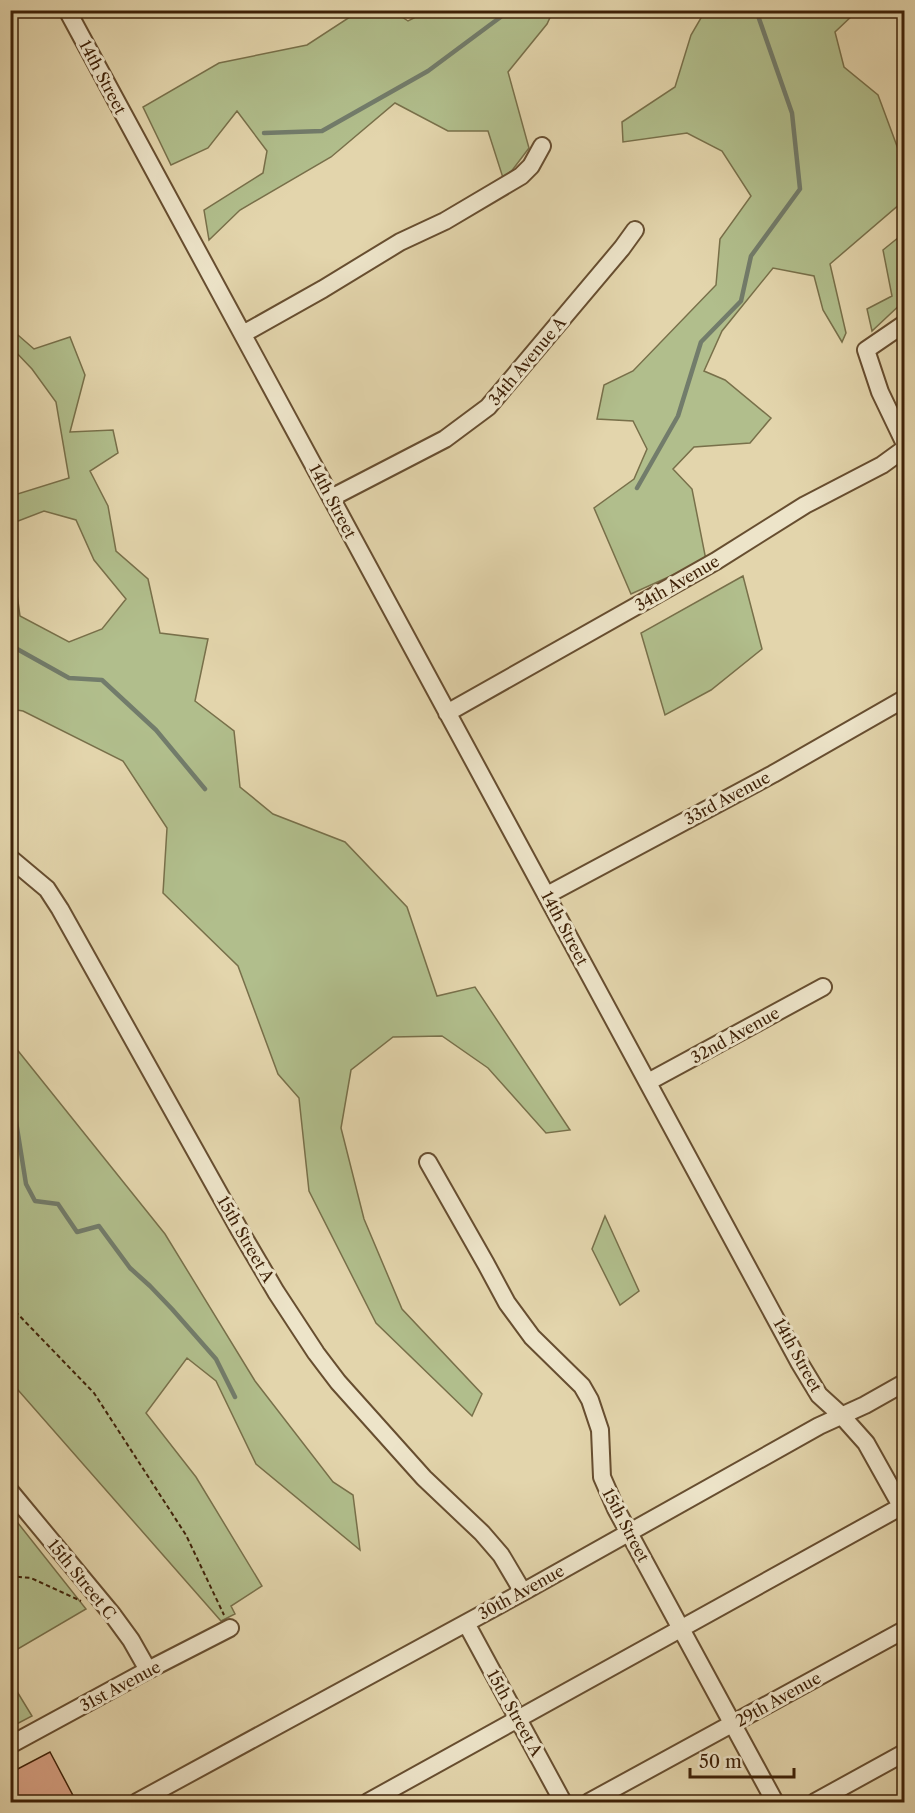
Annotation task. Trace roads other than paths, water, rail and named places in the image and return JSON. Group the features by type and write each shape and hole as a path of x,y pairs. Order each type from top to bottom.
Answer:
{"street":[{"name":"14th Street","path":"67,10 807,1376 819,1395 866,1443 904,1507"},
{"path":"243,334 400,242 445,221 521,176 531,166 542,146"},
{"name":"34th Avenue A","path":"331,498 445,439 488,407 635,230"},
{"path":"904,324 866,350 880,392 904,442"},
{"name":"34th Avenue","path":"447,713 716,561 805,505 882,465 904,448"},
{"name":"33rd Avenue","path":"547,895 773,774 904,699"},
{"name":"15th Street A","path":"10,858 47,889 60,909 239,1229 276,1292 316,1353 338,1382 424,1478 501,1555 523,1592"},
{"name":"32nd Avenue","path":"648,1082 823,987"},
{"name":"15th Street","path":"428,1162 507,1303 532,1337 576,1379 590,1400 600,1430 604,1485 775,1803"},
{"name":"30th Avenue","path":"137,1803 841,1415 865,1405 904,1383"},
{"name":"15th Street C","path":"10,1491 118,1623 131,1640 148,1670"},
{"path":"368,1803 681,1628 904,1507"},
{"name":"15th Street A","path":"466,1623 564,1803"},
{"name":"31st Avenue","path":"10,1745 230,1628"},
{"name":"29th Avenue","path":"589,1803 904,1630"},
{"path":"815,1803 904,1753"}],"waterway":[{"path":"264,133 322,131 428,71 510,10"},
{"path":"637,488 678,416 701,342 741,301 751,256 800,189 792,113 756,10"},
{"path":"10,645 69,678 102,680 156,730 205,789"},
{"path":"10,1107 14,1109 26,1184 35,1201 58,1204 77,1232 99,1226 130,1268 172,1309 216,1359 235,1397"}]}
